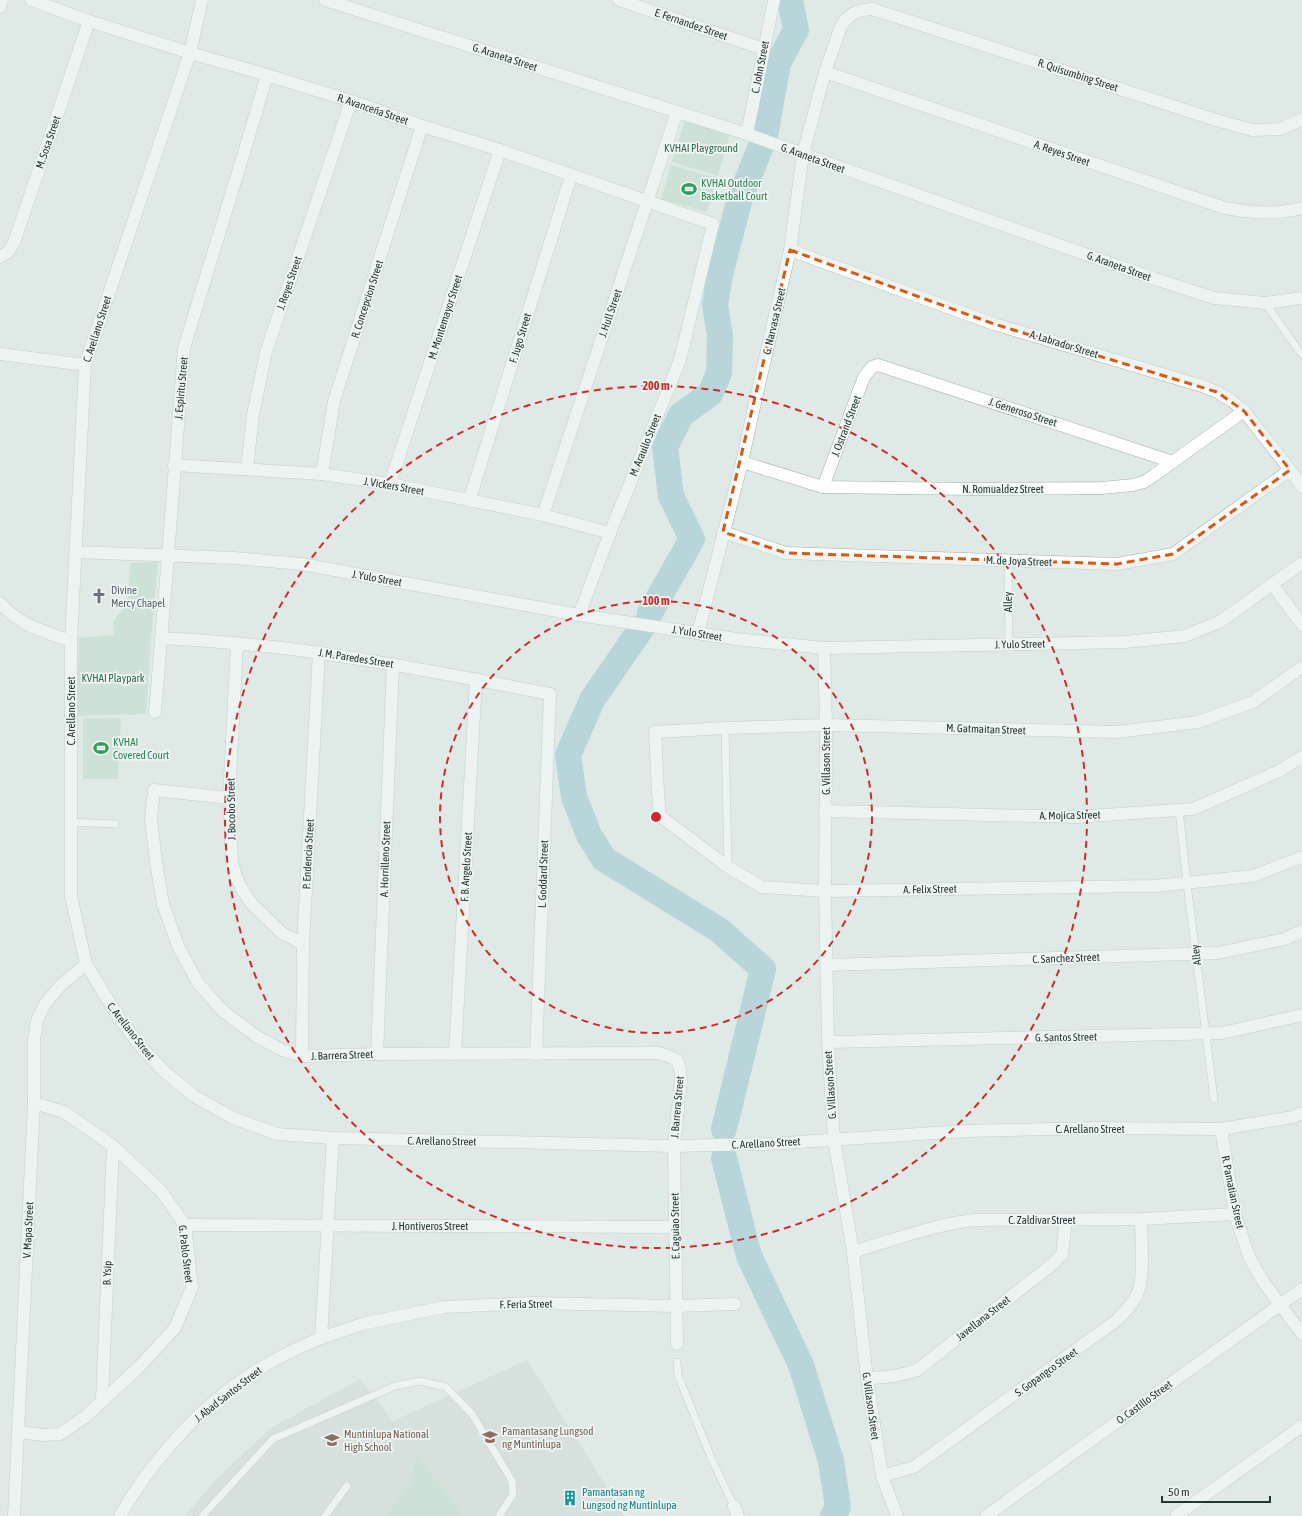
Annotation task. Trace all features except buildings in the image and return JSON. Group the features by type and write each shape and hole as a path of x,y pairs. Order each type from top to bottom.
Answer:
{"street":[{"path":"0,7 2,0"},
{"name":"R. Avanceña Street","path":"31,0 89,21 190,53 267,75 500,150 571,176 713,224"},
{"name":"C. Arellano Street","path":"202,0 190,53 85,365 71,641 71,896 86,964 119,1018 140,1046 166,1073 194,1096 233,1118 277,1134 333,1138 674,1146 769,1144 965,1131 1096,1128 1221,1129 1293,1117 1302,1113"},
{"name":"G. Araneta Street","path":"325,0 747,134 1162,282 1214,298 1265,303 1302,298"},
{"name":"E. Fernandez Street","path":"619,0 764,49"},
{"name":"C. John Street","path":"747,134 774,0"},
{"name":"R. Quisumbing Street","path":"854,13 872,9 1216,120 1252,130 1281,130 1302,119"},
{"name":"G. Narvasa Street","path":"698,633 742,462 790,250 803,154 825,72 840,29 846,20 854,13"},
{"name":"M. Sosa Street","path":"0,258 8,252 14,243 89,21"},
{"name":"A. Reyes Street","path":"825,72 1225,208 1253,213 1284,213 1302,208"},
{"name":"J. Espiritu Street","path":"155,712 184,348 267,75"},
{"name":"J. Reyes Street","path":"248,469 253,415 266,352 351,102"},
{"name":"J. Hull Street","path":"543,515 677,112"},
{"name":"R. Concepcion Street","path":"322,474 334,401 422,126"},
{"name":"M. Montemayor Street","path":"390,484 500,150"},
{"name":"F. Jugo Street","path":"469,500 571,176"},
{"name":"M. Araullo Street","path":"579,615 610,533 680,360 713,224"},
{"name":"A. Labrador Street","path":"790,250 994,324 1202,386 1217,392 1232,401 1244,411 1302,487"},
{"path":"0,354 85,365"},
{"name":"J. Generoso Street","path":"872,367 883,366 1173,462"},
{"name":"J. Ostrand Street","path":"823,487 864,377 872,367"},
{"name":"N. Romualdez Street","path":"742,462 823,487 974,489 1102,488 1133,485 1144,482 1244,411"},
{"name":"J. Vickers Street","path":"174,465 322,474 390,484 543,515 610,533"},
{"name":"M. de Joya Street","path":"723,532 786,553 1117,564 1173,554 1290,470"},
{"name":"J. Yulo Street","path":"75,552 234,558 302,564 579,615 736,639 824,648 1125,642 1185,636 1221,620 1302,563"},
{"path":"1272,584 1302,625"},
{"path":"0,603 9,613 30,627 71,641"},
{"name":"J. M. Paredes Street","path":"161,638 237,643 320,652 476,679 550,694"},
{"name":"J. Bocobo Street","path":"237,643 229,798 232,862 236,877 252,904 282,932 303,944"},
{"name":"G. Villason Street","path":"824,648 826,724 825,891 828,1042 834,1139 852,1252 867,1378 882,1476 897,1516"},
{"name":"P. Endencia Street","path":"302,1056 303,944 320,652"},
{"name":"A. Horrilleno Street","path":"377,1054 393,664"},
{"name":"M. Gatmaitan Street","path":"655,732 826,724 1117,732 1198,722 1253,702 1302,667"},
{"name":"F. B. Angelo Street","path":"455,1054 476,679"},
{"name":"L. Goddard Street","path":"536,1054 550,694"},
{"name":"A. Felix Street","path":"655,732 660,816 728,867 762,887 825,891 1155,886 1253,876 1302,857"},
{"name":"A. Mojica Street","path":"825,811 1075,817 1193,809 1278,771 1302,757"},
{"name":"J. Barrera Street","path":"229,798 154,790 152,819 156,862 163,904 178,946 198,983 223,1011 256,1036 282,1050 302,1056 377,1054 659,1053 677,1060 680,1069 681,1079 674,1146"},
{"name":"C. Sanchez Street","path":"827,965 1218,953 1285,938 1302,931"},
{"name":"V. Mapa Street","path":"14,1516 34,1103 34,1040 38,1021 46,1004 60,986 86,964"},
{"name":"G. Santos Street","path":"828,1042 1205,1034 1222,1033 1302,1015"},
{"name":"G. Pablo Street","path":"18,1432 44,1435 60,1434 84,1417 138,1368 175,1328 192,1287 185,1225 162,1191 113,1146 64,1112 34,1103"},
{"name":"R. Pamatian Street","path":"1221,1129 1235,1214 1249,1257 1264,1283 1302,1334"},
{"path":"321,1338 333,1138"},
{"name":"B. Ysip","path":"102,1400 113,1146"},
{"name":"E. Caguiao Street","path":"674,1146 676,1344"},
{"name":"C. Zaldivar Street","path":"852,1252 933,1227 954,1222 974,1220 1141,1219 1235,1214"},
{"name":"S. Gopangco Street","path":"882,1476 914,1467 1117,1320 1128,1309 1137,1294 1141,1278 1141,1219"},
{"name":"Javellana Street","path":"867,1378 891,1378 917,1370 1054,1263 1062,1254 1066,1220"},
{"name":"J. Hontiveros Street","path":"185,1225 674,1227"},
{"name":"O. Castillo Street","path":"986,1516 1302,1289"},
{"name":"F. Feria Street","path":"321,1338 362,1324 444,1307 533,1303 676,1306 735,1304"},
{"name":"J. Abad Santos Street","path":"120,1516 130,1498 163,1453 214,1403 249,1375 262,1367 297,1348 321,1338"},
{"path":"1176,1516 1302,1426"}],"lane":[{"path":"1265,303 1302,355"},
{"name":"Alley","path":"1008,560 1009,644"},
{"path":"725,728 728,867"},
{"name":"Alley","path":"1179,810 1214,1099"},
{"path":"70,822 115,824"},
{"path":"676,1362 678,1374 712,1460 736,1511"},
{"path":"202,1516 272,1439 395,1386 420,1381 446,1387 472,1414 512,1481 513,1494 499,1516"},
{"path":"325,1516 347,1486"}],"highlighted area":[{"path":"790,250 994,324 1217,392 1244,411 1290,470 1173,554 1117,564 786,553 723,532"}],"shaded area":[{"path":"527,1360 625,1516 185,1516 219,1476 271,1428 360,1379 393,1421"}],"green space":[{"name":"KVHAI Playground","path":"685,120 730,133 718,176 672,162"},
{"name":"KVHAI Outdoor Basketball Court","path":"671,165 717,178 707,212 661,199"},
{"name":"KVHAI Playpark","path":"158,562 146,714 77,716 79,638 114,635 113,622 128,602 130,563"},
{"name":"KVHAI Covered Court","path":"83,718 121,718 118,779 83,779"},
{"path":"416,1453 464,1516 384,1516 411,1482"}],"waterway":[{"path":"765,136 778,63 796,30 790,0"},
{"path":"650,613 692,539 671,496 665,447 681,415 710,394 719,373 720,336 715,305 720,275 740,198 761,146"},
{"path":"643,626 592,700 568,755 574,797 589,835 604,859 719,930 763,969 724,1129"},
{"path":"724,1158 749,1256 801,1365 831,1461 838,1507 833,1516"}],"place":[{"name":"KVHAI Outdoor Basketball Court","path":"689,189"},
{"name":"Divine Mercy Chapel","path":"99,596"},
{"name":"KVHAI Covered Court","path":"101,748"},
{"name":"Pamantasang Lungsod ng Muntinlupa","path":"490,1437"},
{"name":"Muntinlupa National High School","path":"332,1440"},
{"name":"Pamantasan ng Lungsod ng Muntinlupa","path":"570,1498"}]}
